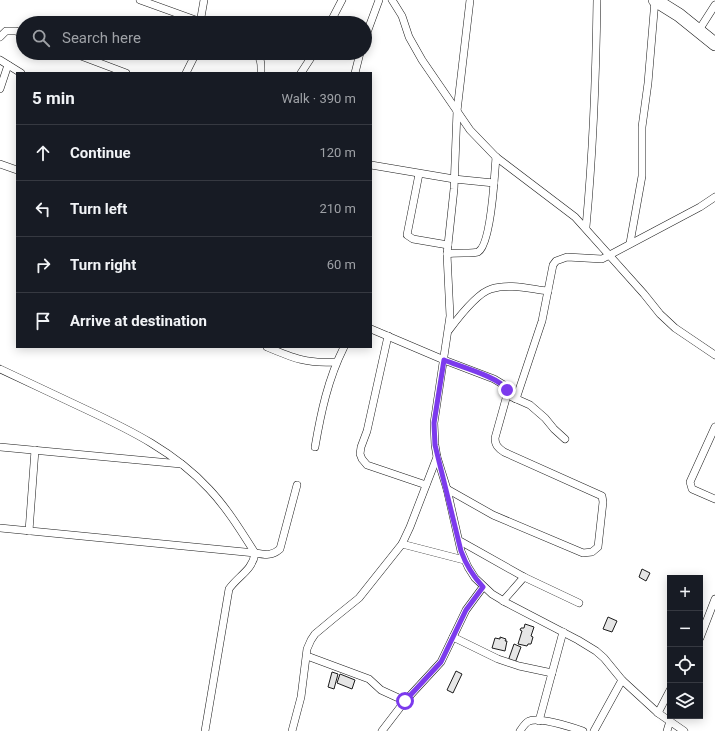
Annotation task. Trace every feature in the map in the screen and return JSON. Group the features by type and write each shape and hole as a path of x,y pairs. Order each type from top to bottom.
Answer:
{"highway":[{"path":"655,0 699,30 715,44"}],"street":[{"path":"140,0 182,16"},
{"path":"201,16 204,0"},
{"path":"334,16 342,0"},
{"path":"372,18 378,0"},
{"path":"392,0 402,16 409,37 422,60 470,130 496,157 565,209 586,227 660,314 675,328 715,355"},
{"path":"470,0 457,110 454,179 447,254 450,302 449,330 434,423 437,457 464,560 475,578 483,587 503,601 596,651 604,658 622,680 658,713 684,731"},
{"path":"586,227 595,82 597,0"},
{"path":"630,243 642,176 642,127 648,83 655,0"},
{"path":"699,30 715,5"},
{"path":"0,37 6,31 16,31"},
{"path":"0,60 19,72"},
{"path":"92,60 123,72"},
{"path":"186,72 192,60"},
{"path":"261,60 261,72"},
{"path":"302,72 309,60"},
{"path":"355,72 358,60"},
{"path":"0,89 8,65"},
{"path":"447,254 458,252 474,253 478,252 482,248 488,227 496,157"},
{"path":"0,164 16,170"},
{"path":"372,165 419,174 494,183"},
{"path":"419,174 408,237 413,240 448,245"},
{"path":"516,399 542,321 553,265 556,261 567,257 597,260 602,259 715,197"},
{"path":"449,330 466,309 485,292 491,289 506,287 548,291"},
{"path":"372,329 444,360 494,379 504,385 507,390 507,395 495,438 495,443 498,448 504,452 602,496 603,502 598,547 592,552 583,553 562,545 493,515 446,489"},
{"path":"388,336 367,431 360,454 367,465 426,485"},
{"path":"270,348 303,360 318,363 336,362"},
{"path":"315,447 321,410 328,384 336,362 343,348"},
{"path":"0,369 115,423 157,445 208,488 220,502 255,553 251,566 229,589 205,731"},
{"path":"507,395 530,405 565,439"},
{"path":"715,427 690,482 692,489 715,500"},
{"path":"0,447 181,464"},
{"path":"29,531 35,450"},
{"path":"292,731 301,697 308,646 315,634 359,598 402,544 437,457"},
{"path":"0,528 268,555 274,554 280,549 297,485"},
{"path":"460,541 524,577 579,603"},
{"path":"402,544 464,560"},
{"path":"503,601 524,577"},
{"path":"382,731 405,701 441,662 466,610 483,587"},
{"path":"703,630 715,599"},
{"path":"539,721 563,632"},
{"path":"453,637 498,659 520,666 552,673"},
{"path":"307,656 369,679 382,690 405,701"},
{"path":"594,731 622,680"},
{"path":"658,713 667,696"},
{"path":"520,731 524,724 529,721 567,725 583,731"},
{"path":"667,731 670,721"}],"building":[{"path":"642,569 650,573 646,581 639,577"},
{"path":"608,617 617,621 612,632 603,629"},
{"path":"525,624 534,627 531,636 533,637 531,644 528,644 527,646 518,644 522,631 520,630 521,628 524,628"},
{"path":"500,637 506,639 505,641 507,641 505,651 492,648 495,638 500,639"},
{"path":"514,644 521,647 515,663 508,661"},
{"path":"456,671 462,674 453,693 447,690"},
{"path":"332,672 338,674 334,689 328,687"},
{"path":"340,674 355,680 352,689 337,683"}],"route":[{"path":"405,701 441,662 466,610 483,587 475,578 464,560 437,457 434,423 444,360 494,379 504,385 507,390"}]}
